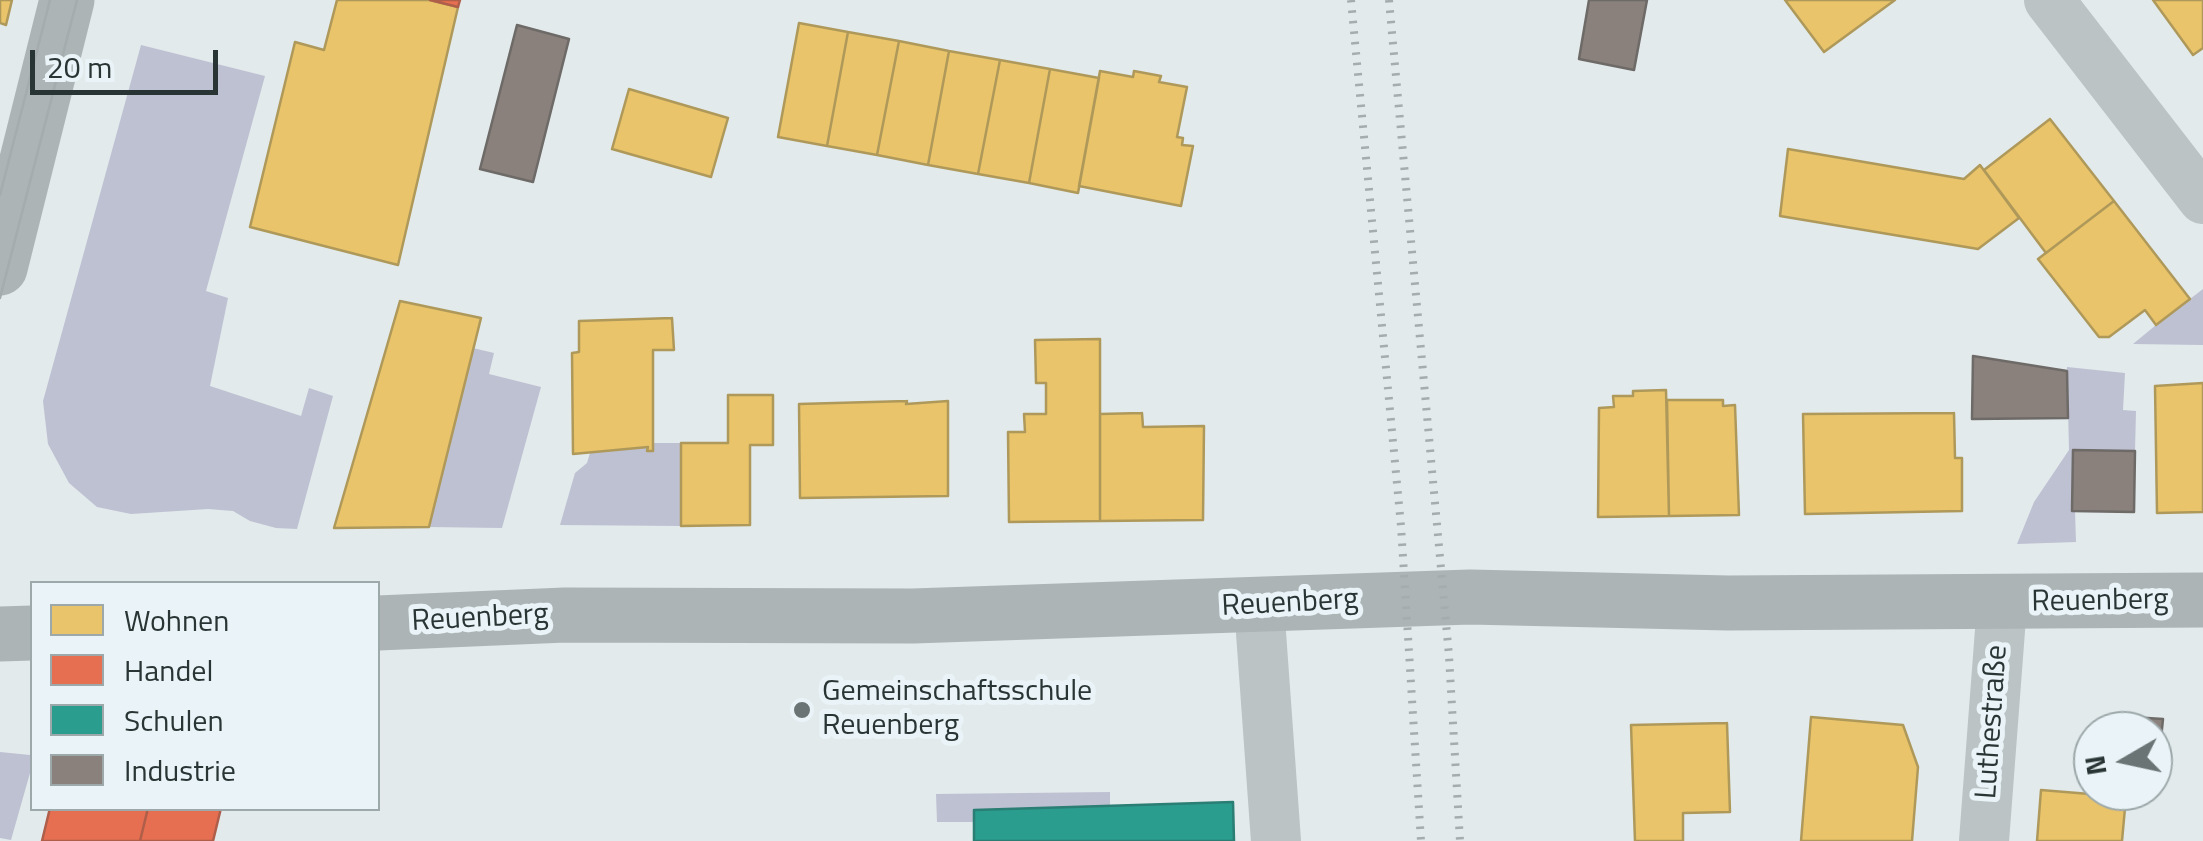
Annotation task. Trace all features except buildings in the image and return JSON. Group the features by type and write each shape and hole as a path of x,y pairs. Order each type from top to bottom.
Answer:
{"main road":[{"path":"0,268 67,0"},
{"name":"Reuenberg","path":"380,623 565,615 914,616 1470,597 2002,604 2203,600"},
{"path":"0,634 30,633"}],"street":[{"path":"2049,0 2203,199"},
{"name":"Luthestraße","path":"1984,841 2002,604"},
{"path":"1259,605 1276,841"}],"shaded area":[{"path":"141,45 265,76 206,291 228,298 210,386 301,416 309,388 333,396 297,529 250,521 233,511 131,514 97,507 69,483 48,444 43,401"},
{"path":"2203,289 2203,345 2133,344 2156,325"},
{"path":"473,348 494,353 489,374 541,387 502,528 429,527"},
{"path":"2067,367 2125,373 2123,410 2136,411 2135,451 2073,450 2076,542 2017,544 2034,502 2069,450"},
{"path":"652,443 681,443 681,526 560,525 575,473 587,463 590,453"},
{"path":"0,752 30,755 30,773 11,840 0,838"},
{"path":"1110,792 1110,806 975,810 974,822 937,822 936,794"}],"tram line":[{"path":"0,195 50,0"},
{"path":"0,298 77,0"}],"railway":[{"path":"1351,0 1401,526 1421,841"},
{"path":"1389,0 1449,656 1460,841"}],"place":[{"name":"Gemeinschaftsschule Reuenberg","path":"802,710"}]}
